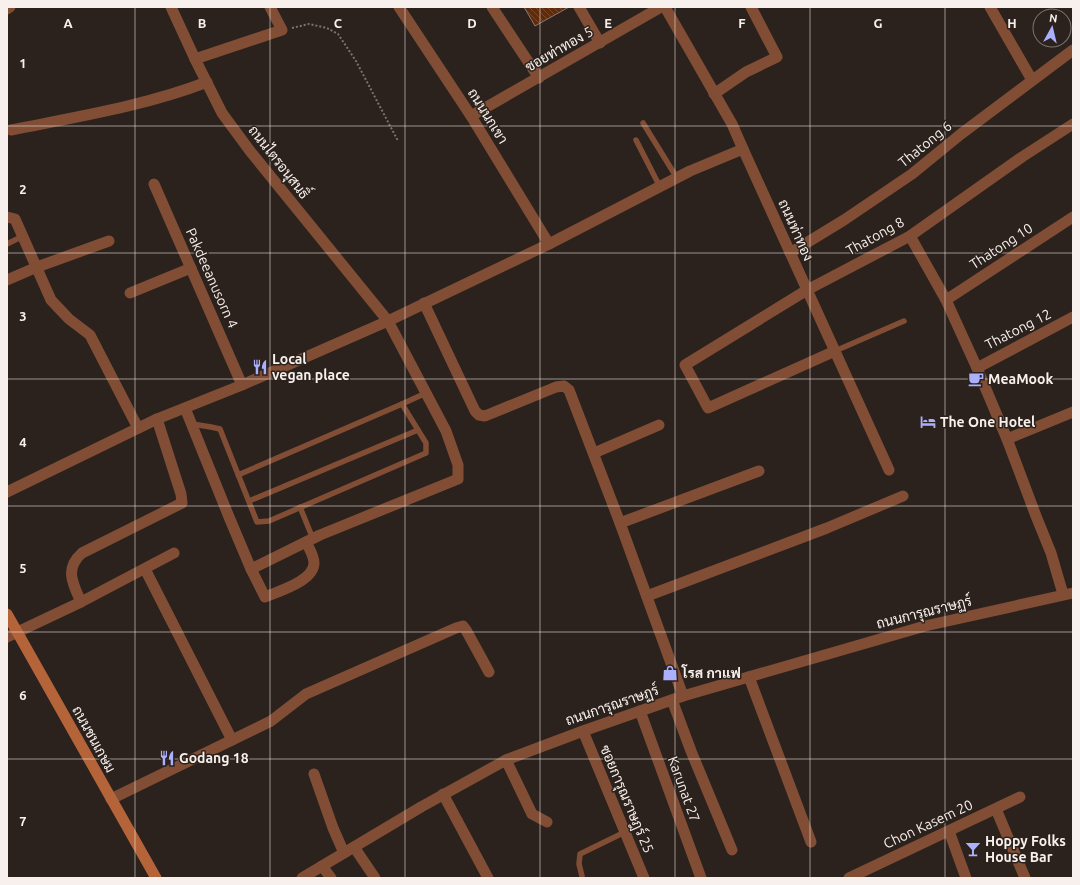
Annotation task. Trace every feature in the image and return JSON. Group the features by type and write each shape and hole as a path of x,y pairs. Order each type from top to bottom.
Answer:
{"main road":[{"name":"ถนนชนเกษม","path":"7,614 12,634 111,799 156,878"}],"street":[{"name":"ถนนไตรอนุสนธิ์","path":"171,7 222,113 250,151 388,320 446,431 458,465 458,479 309,541"},
{"path":"195,59 282,30 270,7"},
{"name":"ถนนนกเขา","path":"399,7 471,116 549,244"},
{"path":"492,7 539,78"},
{"path":"578,7 600,43"},
{"name":"ซอยท่าทอง 5","path":"471,116 661,7"},
{"name":"ถนนท่าทอง","path":"665,7 732,124 889,470"},
{"path":"714,94 746,72 777,57 751,7"},
{"path":"990,7 1032,80"},
{"name":"Thatong 6","path":"790,253 844,220 912,174 961,134 1073,50"},
{"path":"11,130 180,93 207,82"},
{"name":"Thatong 8","path":"835,351 708,408 685,365 807,290 910,236 1022,157 1073,124"},
{"path":"7,492 157,419 242,385 388,320 549,244 677,178 743,149"},
{"name":"Pakdeeanusorn 4","path":"154,184 242,385"},
{"path":"7,217 15,219 51,300 69,319 90,335 138,428"},
{"name":"Thatong 10","path":"946,300 1073,217"},
{"path":"910,236 946,300 977,368 1007,438 1036,516 1068,594"},
{"path":"7,280 36,267 109,241"},
{"path":"130,292 191,268"},
{"path":"424,303 475,411 479,415 485,416 556,387 564,386 569,390 594,453 684,696"},
{"name":"Thatong 12","path":"977,368 1073,317"},
{"path":"185,408 251,569 264,597 307,577 314,568 314,561 309,541 251,569"},
{"path":"1007,438 1073,412"},
{"path":"81,602 71,574 72,565 82,553 182,503 181,494 157,419"},
{"path":"594,453 659,424"},
{"path":"620,523 759,471"},
{"path":"647,596 827,528 903,496"},
{"path":"12,634 81,602 174,553"},
{"path":"145,569 232,740"},
{"name":"ถนนการุณราษฏร์","path":"302,878 443,794 506,760 582,731 684,696 925,626 1068,594"},
{"path":"111,799 271,721 306,694 456,628 463,626 466,630 489,672"},
{"path":"749,677 811,842"},
{"path":"672,700 690,751 732,850"},
{"name":"Karunat 27","path":"640,711 701,878"},
{"name":"ซอยการุณราษฎร์ 25","path":"582,731 644,878"},
{"path":"506,760 532,814 547,822"},
{"path":"314,774 333,828 344,853"},
{"path":"443,794 488,878"},
{"name":"Chon Kasem 20","path":"849,878 1020,797"},
{"path":"996,809 1025,878"},
{"path":"949,831 966,878"},
{"path":"354,847 374,878"},
{"path":"322,866 331,878"}],"lane":[{"path":"643,123 677,178"},
{"path":"636,140 660,187"},
{"path":"7,244 23,236"},
{"path":"835,351 904,321"},
{"path":"238,475 426,393"},
{"path":"192,424 220,430 257,522 269,521 426,452 426,443 402,404"},
{"path":"249,501 418,430"},
{"path":"300,507 309,541"},
{"path":"582,876 580,854 625,832"}],"path":[{"path":"282,30 309,24 327,28 338,34 356,61 398,141"}],"building":[{"path":"524,7 569,7 535,26"}],"place":[{"name":"Local vegan place","path":"260,367"},
{"name":"MeaMook","path":"976,379"},
{"name":"The One Hotel","path":"928,422"},
{"name":"โรส กาแฟ","path":"670,673"},
{"name":"Godang 18","path":"167,758"},
{"name":"Hoppy Folks House Bar","path":"973,849"}]}
